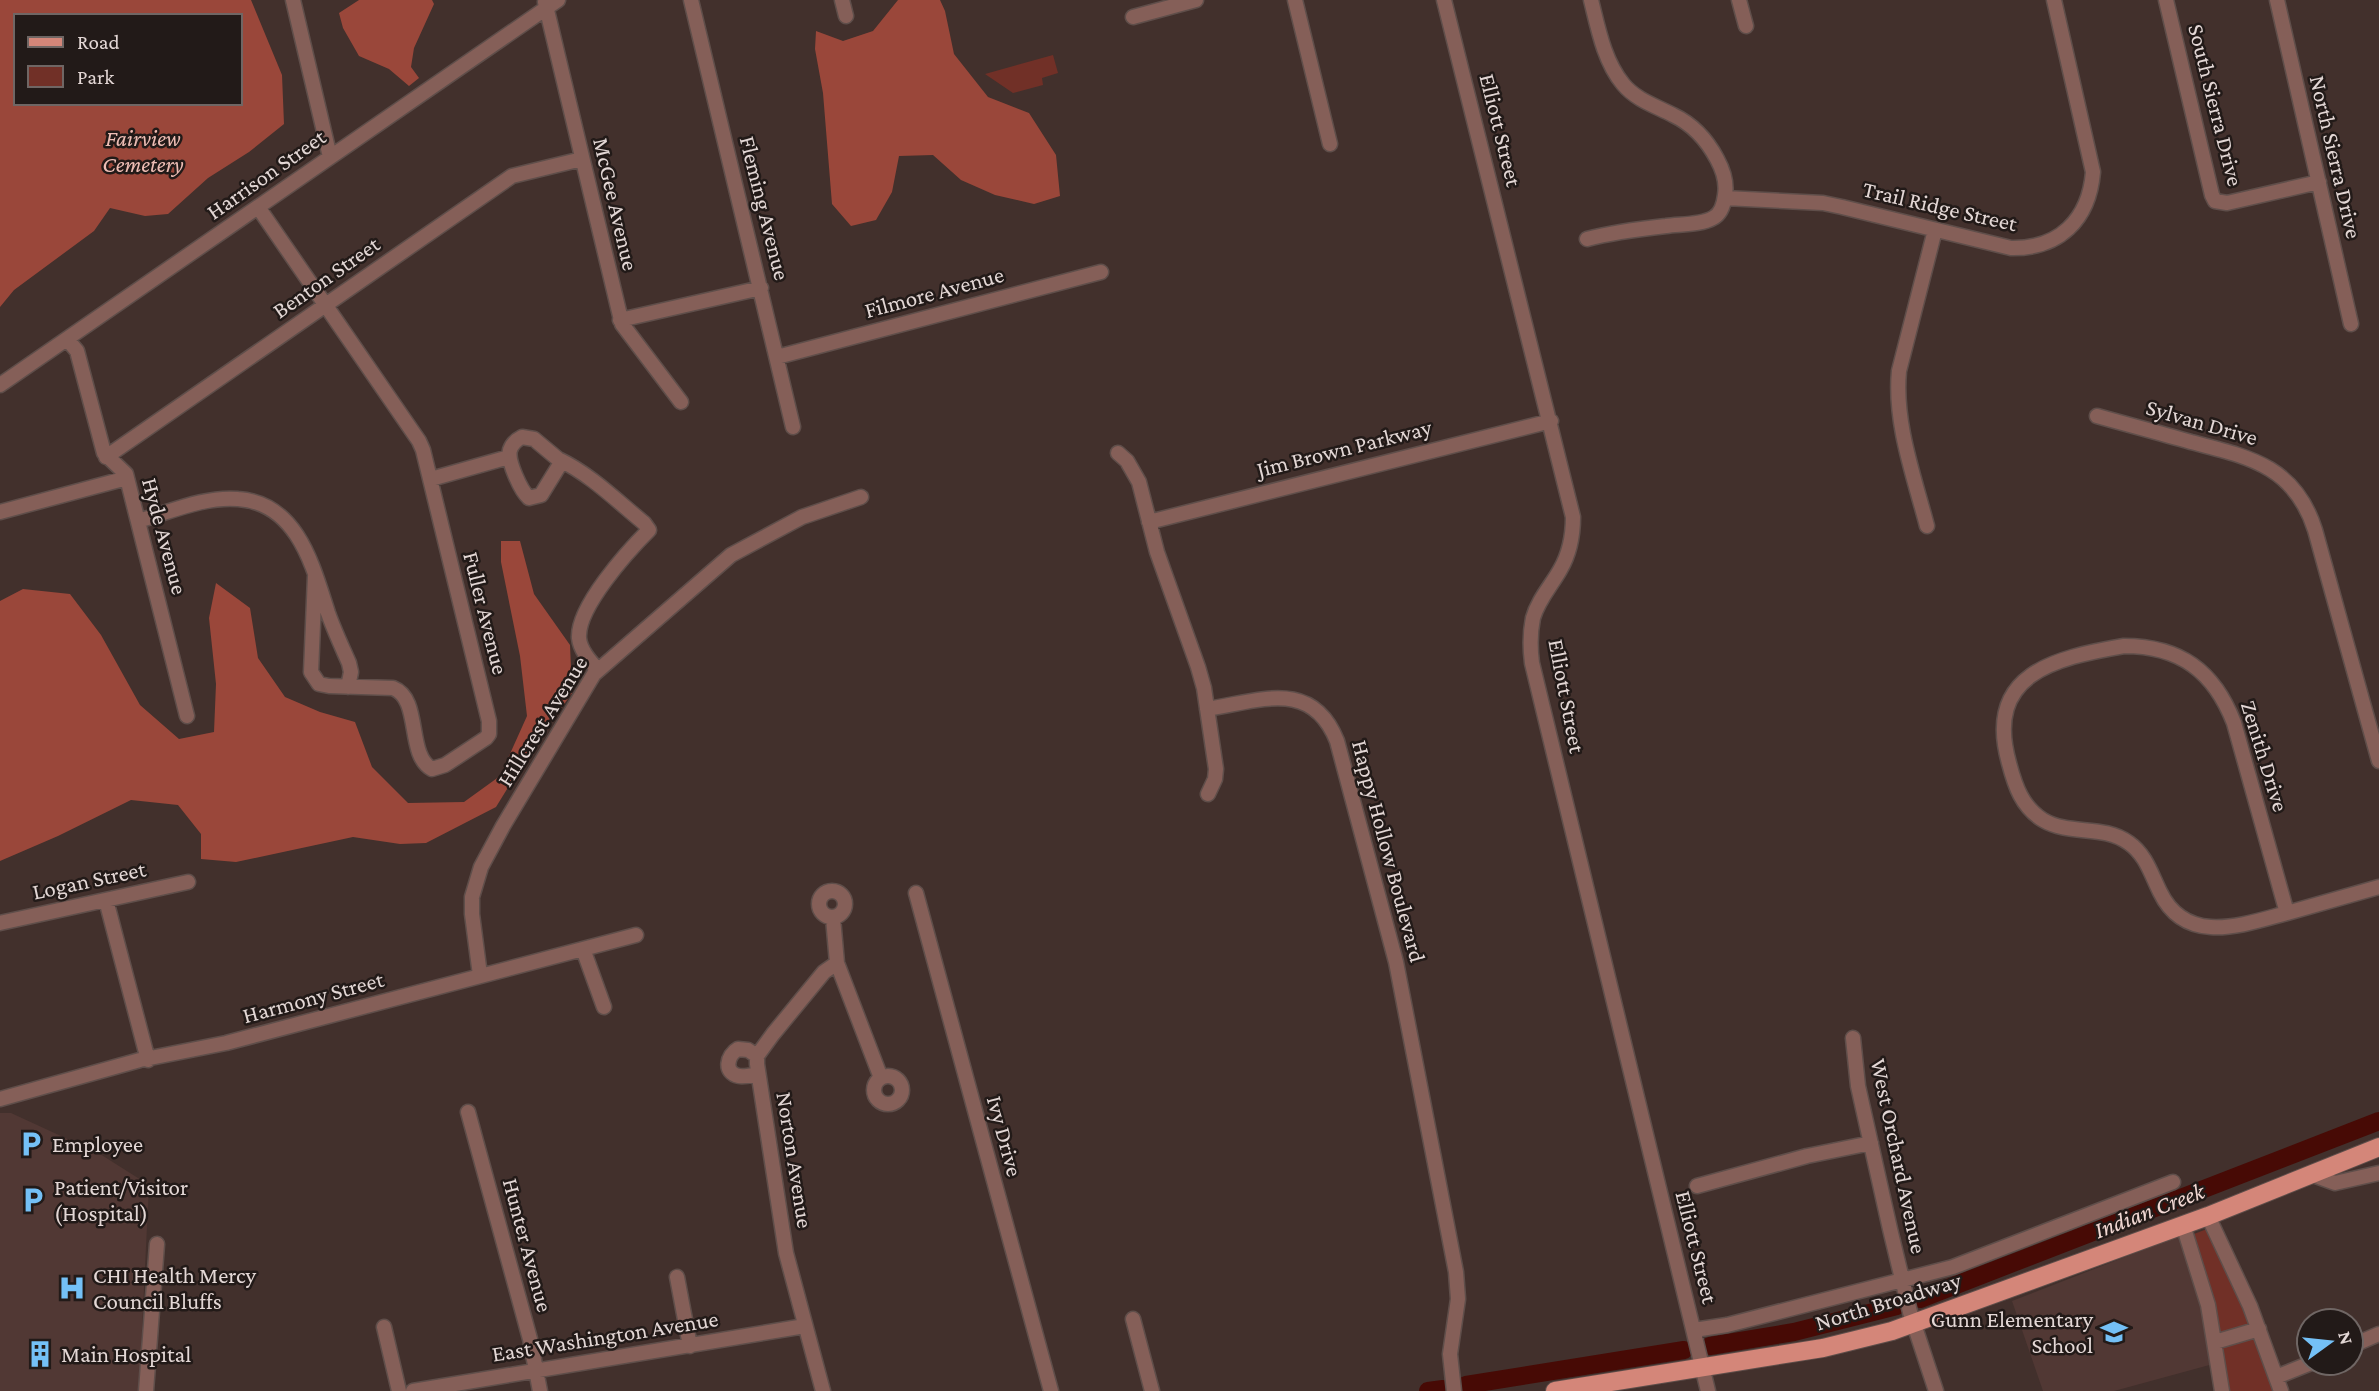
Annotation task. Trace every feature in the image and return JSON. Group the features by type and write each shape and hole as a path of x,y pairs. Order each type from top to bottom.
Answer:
{"main road":[{"name":"North Broadway","path":"1555,1391 1596,1388 1847,1343 1914,1323 2208,1216 2379,1147"}],"street":[{"path":"293,0 330,157"},
{"name":"Fleming Avenue","path":"691,0 793,427"},
{"path":"842,0 846,16"},
{"path":"1133,17 1196,0"},
{"path":"1295,0 1330,144"},
{"name":"Elliott Street","path":"1444,0 1572,505 1573,532 1567,558 1544,594 1533,619 1530,648 1532,663 1708,1391"},
{"path":"1587,239 1713,218 1725,198 1724,176 1714,153 1702,137 1692,127 1642,100 1622,84 1603,45 1591,0"},
{"path":"1739,0 1745,26"},
{"name":"Trail Ridge Street","path":"1725,198 1823,203 2002,246 2026,248 2058,237 2074,223 2083,210 2092,187 2093,172 2054,0"},
{"name":"South Sierra Drive","path":"2166,0 2215,201 2227,203 2319,182"},
{"name":"North Sierra Drive","path":"2277,0 2351,324"},
{"name":"Harrison Street","path":"0,385 550,3"},
{"name":"McGee Avenue","path":"550,3 582,159 620,320 681,402"},
{"name":"Benton Street","path":"106,457 512,176 582,159"},
{"name":"Fuller Avenue","path":"258,207 419,441 431,479 489,721 489,734 445,765 432,769 422,761 404,694 393,688 319,684 311,672 315,576"},
{"path":"1927,526 1900,417 1898,386 1935,230"},
{"name":"Filmore Avenue","path":"777,357 1101,272"},
{"path":"620,320 761,288"},
{"name":"Hyde Avenue","path":"66,339 77,351 106,457 126,474 187,716"},
{"name":"Sylvan Drive","path":"2097,416 2246,456 2276,471 2298,494 2315,530 2379,761"},
{"name":"Jim Brown Parkway","path":"1149,522 1551,421"},
{"path":"562,461 541,495 529,498 521,488 509,457 512,445 522,437 534,439 562,461 580,470 649,530 612,572 582,620 579,639 581,646 598,670"},
{"path":"1118,453 1134,471 1164,574 1198,667 1216,769 1208,794"},
{"path":"431,479 509,457"},
{"path":"0,512 127,478"},
{"name":"Hillcrest Avenue","path":"480,975 472,897 481,867 598,670 732,555 802,517 862,497"},
{"path":"138,521 213,500 238,499 275,511 288,522 302,541 349,663 351,672 348,687"},
{"name":"Zenith Drive","path":"2287,913 2234,723 2220,693 2197,668 2168,652 2141,646 2124,646 2044,667 2014,691 2005,711 2003,737 2016,787 2024,803 2033,813 2060,828 2109,833 2129,843 2147,862 2169,906 2185,920 2198,926 2219,929 2239,926 2287,913 2379,887"},
{"name":"Happy Hollow Boulevard","path":"1207,709 1277,699 1299,700 1318,709 1326,718 1337,741 1396,962 1456,1272 1458,1299 1450,1354 1454,1391"},
{"name":"Logan Street","path":"0,923 188,882"},
{"name":"Ivy Drive","path":"916,893 1051,1391"},
{"path":"106,900 148,1060"},
{"path":"833,918 838,963 881,1078"},
{"name":"Harmony Street","path":"0,1099 148,1060 226,1044 636,935"},
{"path":"583,949 604,1007"},
{"path":"758,1074 740,1077 734,1075 730,1071 730,1055 738,1049 748,1050 757,1056 824,972 838,963"},
{"name":"West Orchard Avenue","path":"1853,1038 1855,1069 1902,1281 1936,1391"},
{"name":"Norton Avenue","path":"757,1056 786,1253 823,1391"},
{"name":"Hunter Avenue","path":"468,1112 530,1339 540,1391"},
{"path":"1698,1186 1807,1156 1871,1143"},
{"path":"2313,1175 2334,1182 2379,1173"},
{"path":"1694,1330 1727,1325 1902,1281 1979,1258 2174,1182"},
{"path":"2208,1216 2259,1329 2279,1384 2295,1374"},
{"path":"2183,1225 2202,1282 2222,1391"},
{"path":"146,1391 157,1244"},
{"path":"677,1277 690,1346"},
{"path":"1133,1319 1152,1391"},
{"path":"384,1326 399,1391"},
{"name":"East Washington Avenue","path":"413,1391 805,1326"},
{"path":"2214,1338 2259,1329"}],"shaded area":[{"name":"CHI Health Mercy Council Bluffs","path":"0,1113 11,1113 100,1154 149,1185 139,1391 0,1391"},
{"name":"Gunn Elementary School","path":"2179,1236 2196,1287 2213,1364 2114,1391 2043,1391 2012,1301"}],"green space":[{"name":"Fairview Cemetery","path":"0,0 251,0 282,75 284,124 249,152 208,178 168,214 145,216 110,208 94,231 14,290 0,307"},
{"path":"359,0 432,0 434,4 414,48 411,67 419,78 409,86 389,69 359,56 343,28 339,13"},
{"path":"898,0 940,0 954,54 988,97 1029,113 1056,155 1060,196 1034,204 995,195 961,180 933,155 899,156 892,192 876,220 851,226 832,204 823,93 815,49 816,31 843,41 873,31"},
{"path":"1053,55 1058,73 1042,78 1043,85 1013,93 985,74"},
{"path":"501,541 520,541 534,594 570,645 572,693 528,755 496,807 426,843 400,844 353,837 236,862 201,859 201,834 178,805 131,800 0,861 0,601 23,589 70,594 101,635 140,705 179,739 214,732 216,684 209,618 216,583 250,608 258,658 285,697 320,712 355,722 372,767 408,803 464,802 500,776 527,716 520,656 501,562"},
{"path":"2207,1229 2236,1289 2276,1391 2226,1391 2214,1303 2194,1234"}],"waterway":[{"name":"Indian Creek","path":"1920,1299 2379,1121"},
{"name":"Indian Creek","path":"1710,1346 1794,1332 1897,1306"},
{"name":"Indian Creek","path":"1466,1385 1684,1350"},
{"name":"Indian Creek","path":"1428,1391 1443,1389"}],"place":[{"name":"Employee","path":"31,1144"},
{"name":"Patient/Visitor (Hospital)","path":"33,1200"},
{"name":"CHI Health Mercy Council Bluffs","path":"72,1288"},
{"name":"Gunn Elementary School","path":"2114,1332"},
{"name":"Main Hospital","path":"40,1354"}]}
